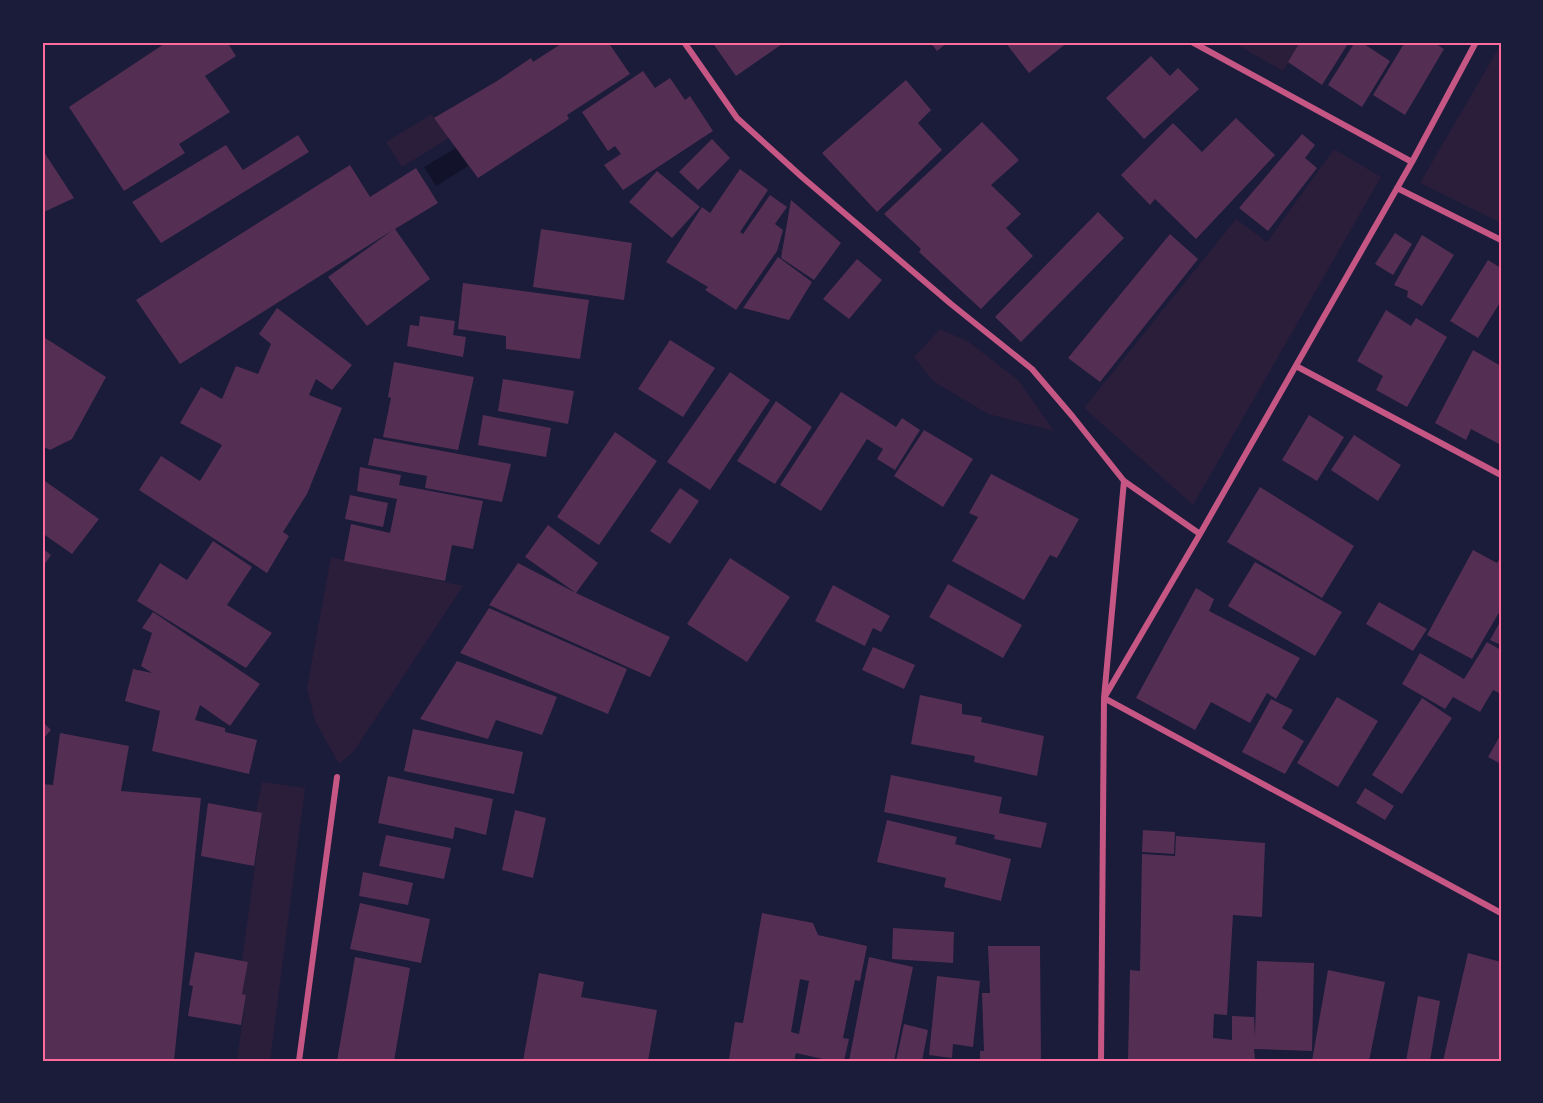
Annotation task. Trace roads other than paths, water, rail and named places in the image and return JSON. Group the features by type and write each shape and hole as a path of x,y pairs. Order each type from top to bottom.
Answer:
{"street":[{"path":"684,42 737,118 802,177 951,304 1032,369 1124,482 1200,534"},
{"path":"1191,42 1412,162"},
{"path":"1104,698 1412,162 1476,42"},
{"path":"1397,188 1501,240"},
{"path":"1296,366 1501,475"},
{"path":"1101,1061 1104,698 1124,482"},
{"path":"1104,698 1501,913"},
{"path":"299,1061 337,777"}]}
